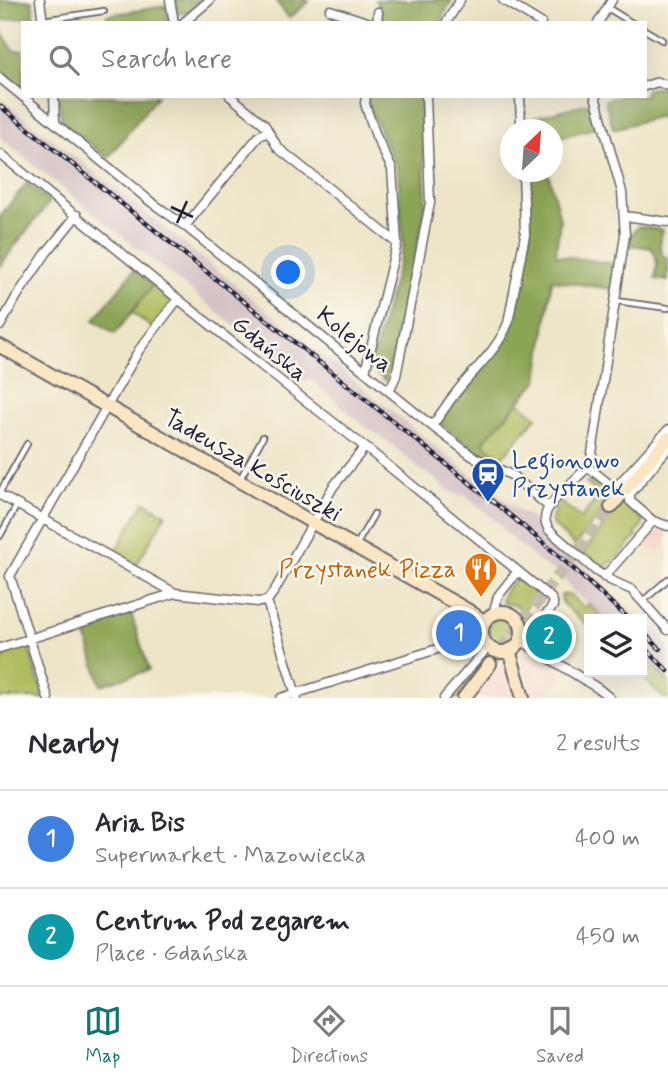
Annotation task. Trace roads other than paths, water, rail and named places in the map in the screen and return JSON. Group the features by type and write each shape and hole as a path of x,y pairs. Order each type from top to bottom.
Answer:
{"street":[{"path":"40,0 43,21"},
{"path":"170,0 174,21"},
{"path":"185,21 210,0"},
{"path":"447,21 460,0"},
{"path":"503,0 538,21"},
{"path":"599,21 609,4"},
{"path":"330,10 364,21"},
{"path":"377,21 378,12"},
{"name":"Kolejowa","path":"0,78 21,95"},
{"path":"647,85 658,82 668,86"},
{"name":"Kolejowa","path":"25,98 432,426 472,456 513,476 549,507"},
{"path":"54,98 55,122"},
{"path":"232,98 262,122 278,148 397,243"},
{"path":"365,372 397,243 392,169 376,136 366,98"},
{"path":"389,391 396,376 430,203 426,98"},
{"path":"520,98 521,119"},
{"path":"599,98 622,192 625,235 592,460 549,507 545,518 549,530 604,577 629,588 668,629"},
{"path":"185,226 259,136 268,132"},
{"name":"Gdańska","path":"0,154 551,598 553,606 534,629 521,637"},
{"path":"432,426 493,348 508,323 524,240 523,182"},
{"path":"0,326 47,252 77,215"},
{"path":"625,216 668,222"},
{"path":"48,698 10,576 138,351 178,299"},
{"name":"Tadeusza Kościuszki","path":"0,346 469,611 487,629"},
{"path":"588,467 613,487 619,485 668,430"},
{"path":"613,504 668,438"},
{"path":"0,493 175,593 267,601 333,487 365,447"},
{"path":"668,448 630,494 630,501 653,521 668,526"},
{"path":"604,577 653,521"},
{"path":"444,698 487,629 501,612 514,616 521,626 521,637 516,646 499,652 487,629 498,596 518,571"},
{"path":"0,575 10,576"},
{"path":"0,648 175,593"},
{"path":"267,601 296,696"},
{"path":"281,698 296,696 487,629"},
{"path":"521,637 610,698"},
{"path":"509,650 523,698"},
{"path":"464,698 490,664"}],"lane":[{"path":"609,4 630,21"},
{"path":"43,21 104,11"},
{"path":"647,31 662,40"},
{"path":"616,301 668,308"},
{"path":"239,481 263,437"},
{"path":"0,493 27,444"},
{"path":"0,536 18,505"},
{"path":"355,547 374,514"},
{"path":"643,601 668,579"}],"tunnel":[{"path":"490,664 611,507"}],"railway":[{"path":"0,106 511,516 623,614"},
{"path":"647,636 660,649"},
{"path":"647,650 668,671"}],"place":[{"name":"Legionowo Przystanek","path":"488,504"},
{"name":"Przystanek Pizza","path":"481,599"},
{"name":"Aria Bis","path":"459,633"},
{"name":"Centrum Pod zegarem","path":"549,637"}]}
